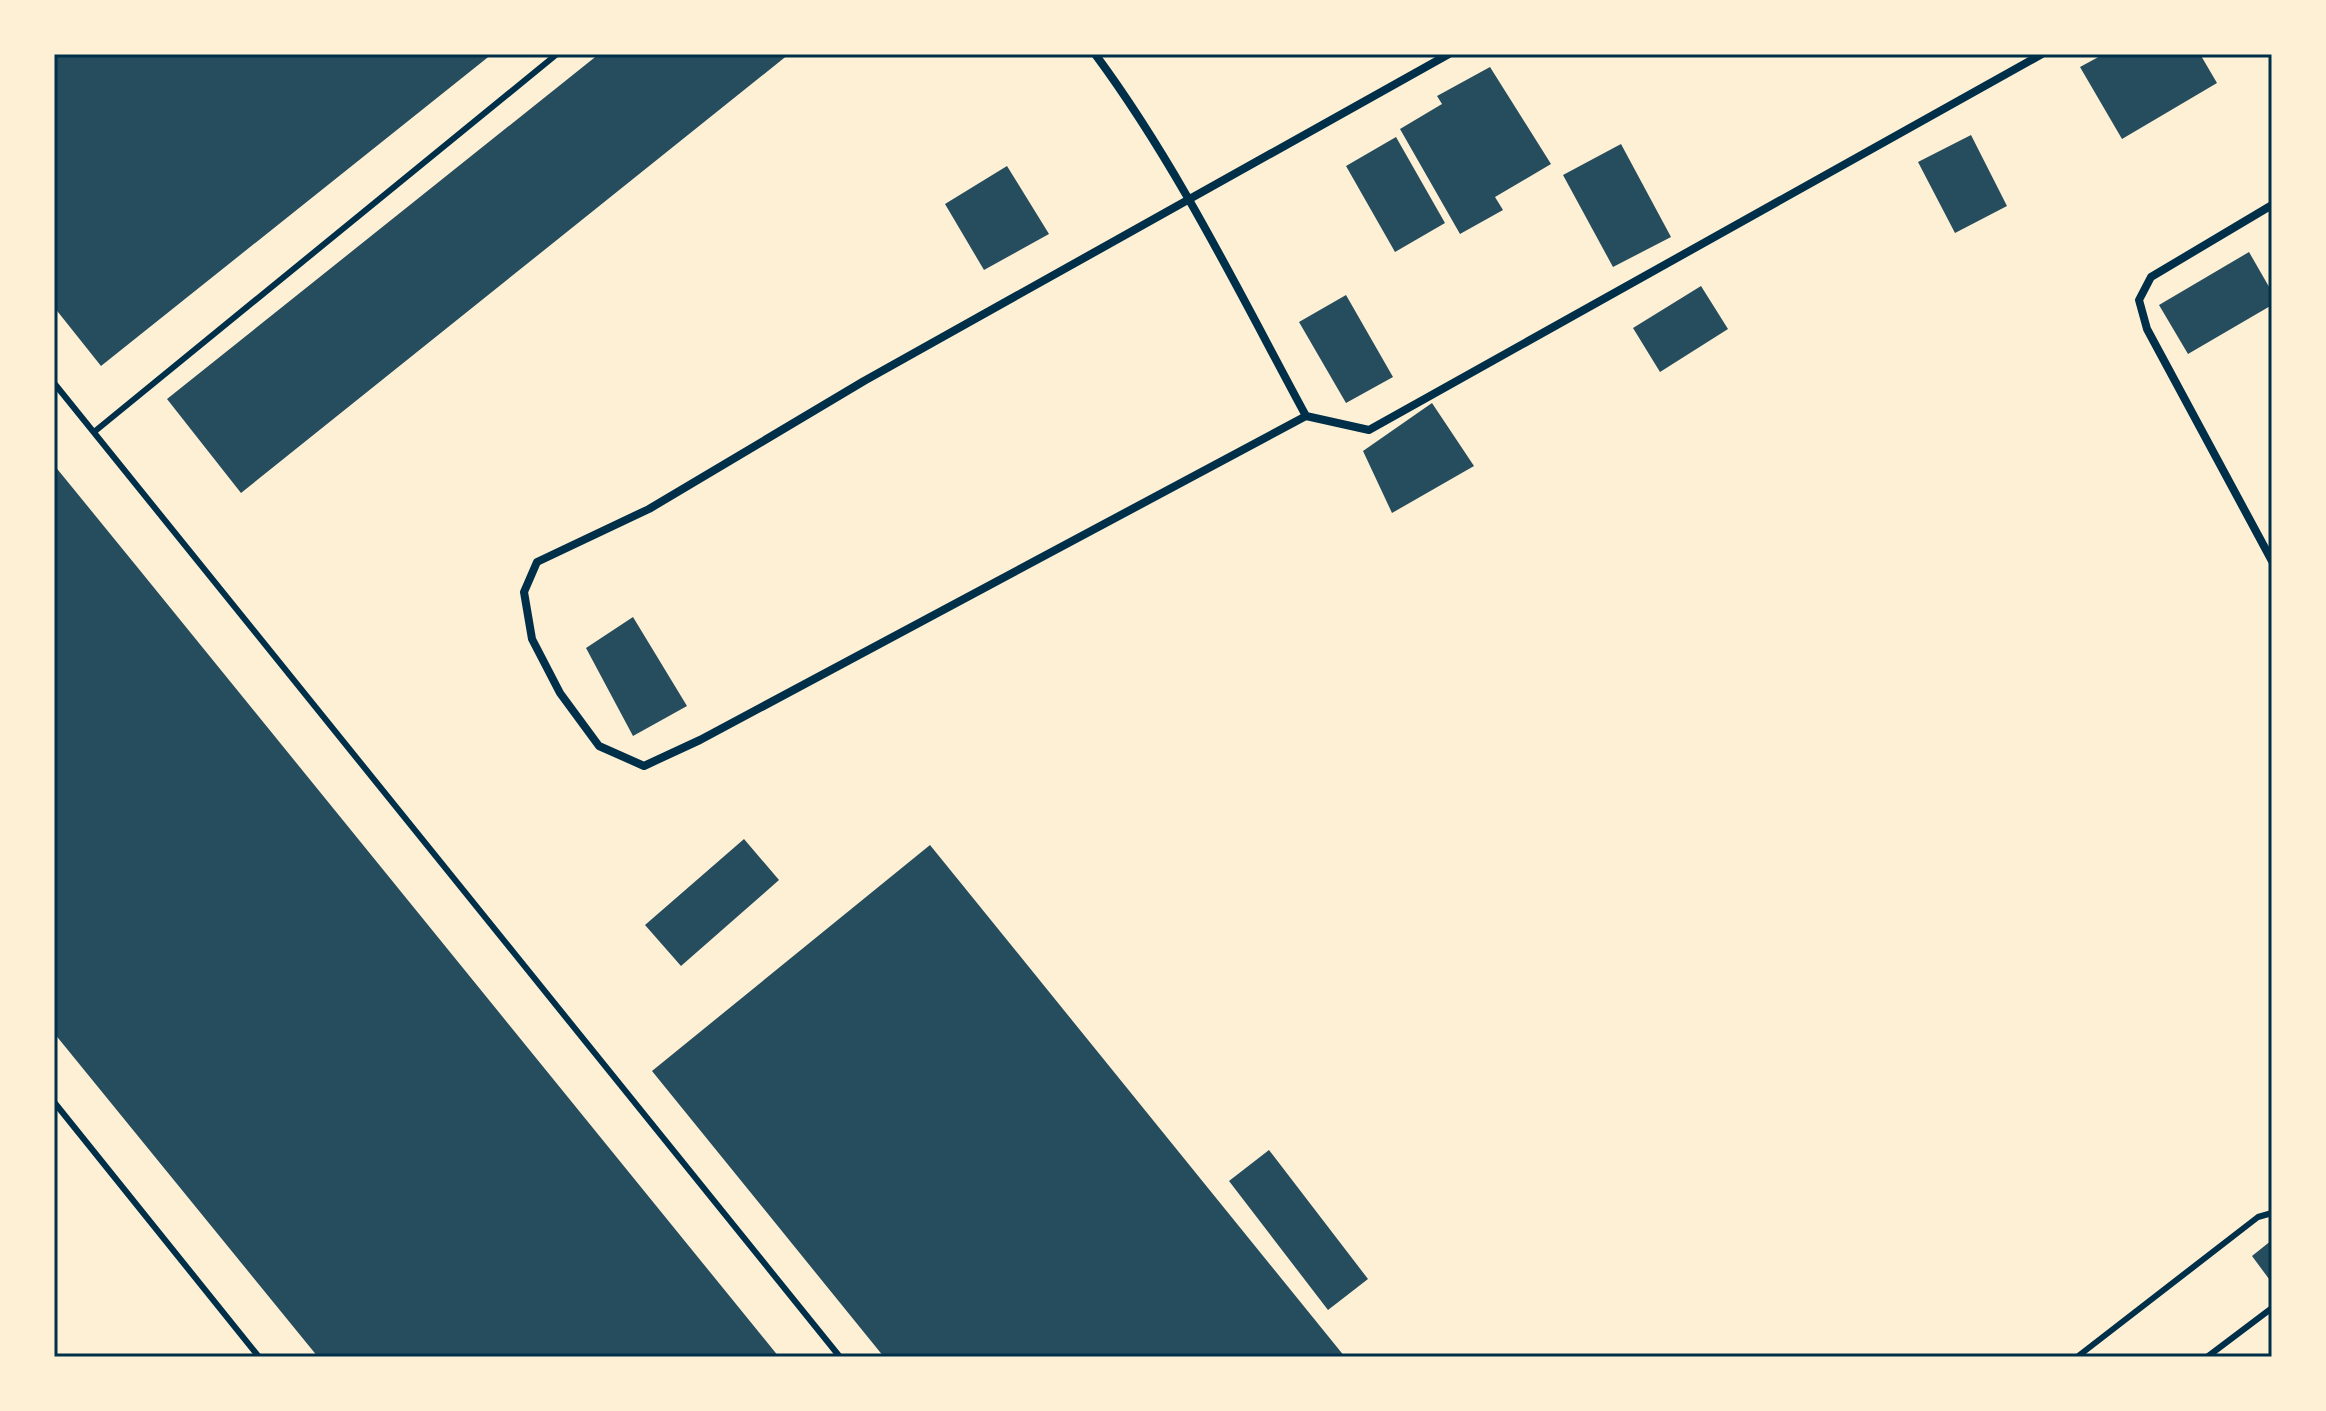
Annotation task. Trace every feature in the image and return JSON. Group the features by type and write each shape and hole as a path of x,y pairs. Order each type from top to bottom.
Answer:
{"street":[{"path":"1095,54 1124,93 1188,199 1306,416"},
{"path":"1449,54 864,381 649,509 537,562 524,592 532,639 560,693 599,746 644,766 700,740 1306,416 1369,430 2042,54"},
{"path":"2272,205 2151,277 2139,300 2147,329 2272,561"}],"lane":[{"path":"94,432 557,54"},
{"path":"54,383 840,1357"},
{"path":"54,1102 259,1357"},
{"path":"2077,1357 2258,1217 2272,1213"},
{"path":"2207,1357 2272,1308"}],"building":[{"path":"54,54 492,54 101,366 54,307"},
{"path":"599,54 789,54 241,493 167,399"},
{"path":"2104,54 2200,54 2217,83 2122,139 2080,67"},
{"path":"1490,67 1551,164 1495,197 1503,210 1460,234 1400,129 1442,104 1437,96"},
{"path":"1971,135 2007,206 1955,233 1918,162"},
{"path":"1396,137 1445,223 1395,252 1346,166"},
{"path":"1621,144 1671,237 1613,267 1563,175"},
{"path":"1007,166 1049,234 984,270 945,204"},
{"path":"2249,252 2272,292 2272,305 2188,354 2159,305"},
{"path":"1701,286 1728,329 1660,372 1633,328"},
{"path":"1346,295 1393,377 1346,403 1299,322"},
{"path":"1432,403 1474,466 1392,513 1363,451"},
{"path":"54,465 779,1357 318,1357 54,1033"},
{"path":"633,617 687,706 633,736 586,648"},
{"path":"744,839 779,880 681,966 645,925"},
{"path":"930,845 1345,1357 884,1357 652,1071"},
{"path":"1269,1150 1368,1279 1328,1310 1229,1181"},
{"path":"2272,1240 2272,1283 2252,1256"}]}
